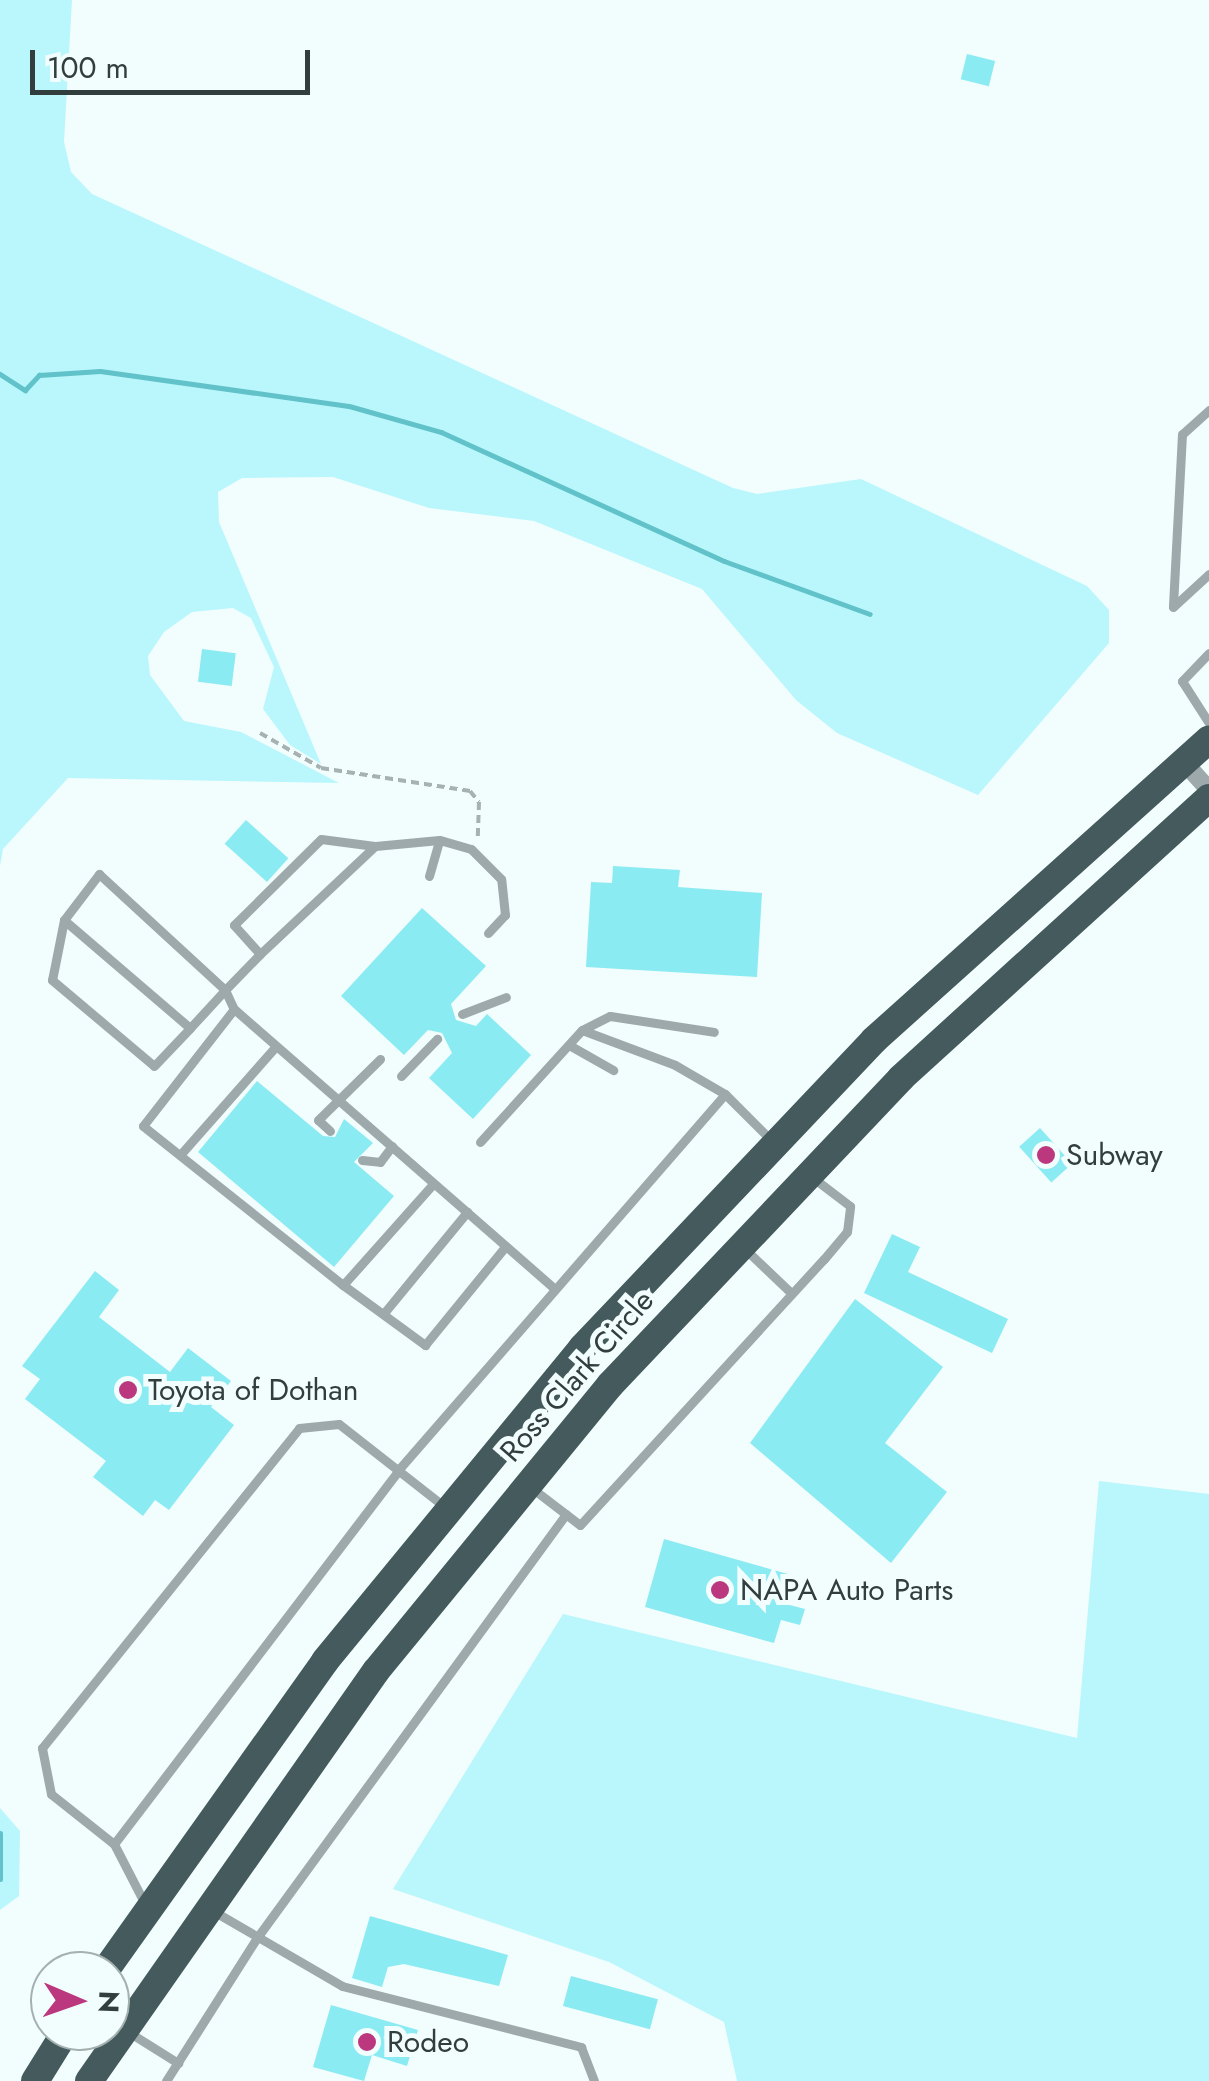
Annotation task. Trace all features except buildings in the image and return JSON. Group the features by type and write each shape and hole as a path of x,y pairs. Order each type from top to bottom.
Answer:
{"highway":[{"name":"Ross Clark Circle","path":"118,1951 168,1878 446,1507 772,1140 939,976 1209,738"},
{"name":"Ross Clark Circle","path":"130,2016 205,1905 483,1535 526,1484 806,1173 972,1010 1209,798"},
{"path":"939,976 972,1010"},
{"path":"772,1140 806,1173"},
{"path":"446,1507 483,1535"},
{"path":"168,1878 205,1905"},
{"path":"35,2081 54,2051"},
{"name":"Ross Clark Circle","path":"89,2081 108,2051"}],"street":[{"path":"1183,761 1209,790"}],"lane":[{"path":"1209,410 1182,434 1173,607 1209,574"},
{"path":"1209,653 1182,681 1209,723"},
{"path":"260,954 234,925 321,838 375,846 438,840 470,848 501,879 505,916 488,933"},
{"path":"429,876 438,840"},
{"path":"375,846 260,954 225,990 154,1066 52,980 64,920 99,874 225,990 234,1008 553,1287"},
{"path":"64,920 190,1028"},
{"path":"462,1014 506,997"},
{"path":"234,1008 143,1126 425,1345 505,1247"},
{"path":"480,1142 582,1030 610,1016 714,1032"},
{"path":"582,1030 725,1094 772,1140"},
{"path":"401,1076 437,1039"},
{"path":"569,1045 613,1070"},
{"path":"180,1155 276,1046"},
{"path":"330,1131 318,1120 380,1058"},
{"path":"114,1844 400,1468 553,1287 725,1094"},
{"path":"362,1160 380,1162 392,1146"},
{"path":"526,1484 580,1525 847,1232 850,1206 806,1173"},
{"path":"343,1285 433,1184"},
{"path":"384,1313 467,1212"},
{"path":"739,1244 789,1292"},
{"path":"147,1908 114,1844 50,1794 42,1748 299,1428 339,1424 446,1507"},
{"path":"166,2081 256,1939 566,1514"},
{"path":"205,1905 256,1939 342,1986 581,2047 594,2081"},
{"path":"130,2033 178,2063"}],"path":[{"path":"260,734 320,768 470,790 482,822 470,848"}],"shaded area":[{"path":"0,0 72,0 64,142 71,172 92,194 733,488 757,494 861,479 1087,586 1109,610 1109,643 978,795 837,733 796,700 702,589 534,521 429,508 333,477 242,478 218,492 219,522 321,764 290,745 263,709 274,667 251,618 233,608 192,612 164,632 148,656 150,675 184,721 241,732 339,783 68,778 3,849 0,866"},
{"path":"1099,1481 1209,1494 1209,2081 737,2081 724,2022 609,1962 393,1889 563,1614 1077,1738"},
{"path":"0,1808 20,1831 19,1896 0,1910"}],"waterway":[{"path":"0,374 25,390 39,375 100,371 349,406 441,432 724,561 870,614"},
{"path":"0,1833 0,1879"}],"place":[{"name":"Subway","path":"1046,1155"},
{"name":"Toyota of Dothan","path":"128,1390"},
{"name":"NAPA Auto Parts","path":"720,1590"},
{"name":"Rodeo","path":"367,2042"}]}
